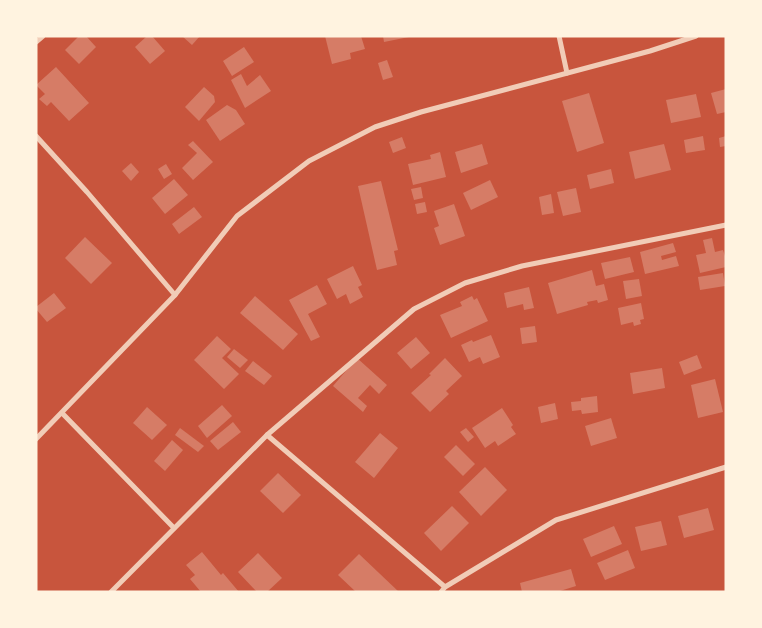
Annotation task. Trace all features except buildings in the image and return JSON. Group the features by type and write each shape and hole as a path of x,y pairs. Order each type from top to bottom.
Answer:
{"street":[{"path":"36,42 44,36"},
{"path":"559,36 567,73"},
{"path":"36,439 175,295 237,216 309,161 375,128 421,112 650,51 696,36"},
{"path":"36,136 87,192 175,295"},
{"path":"111,592 267,435 414,308 465,283 522,266 726,225"},
{"path":"62,414 174,528"},
{"path":"267,435 443,590 556,520 726,467"}]}
